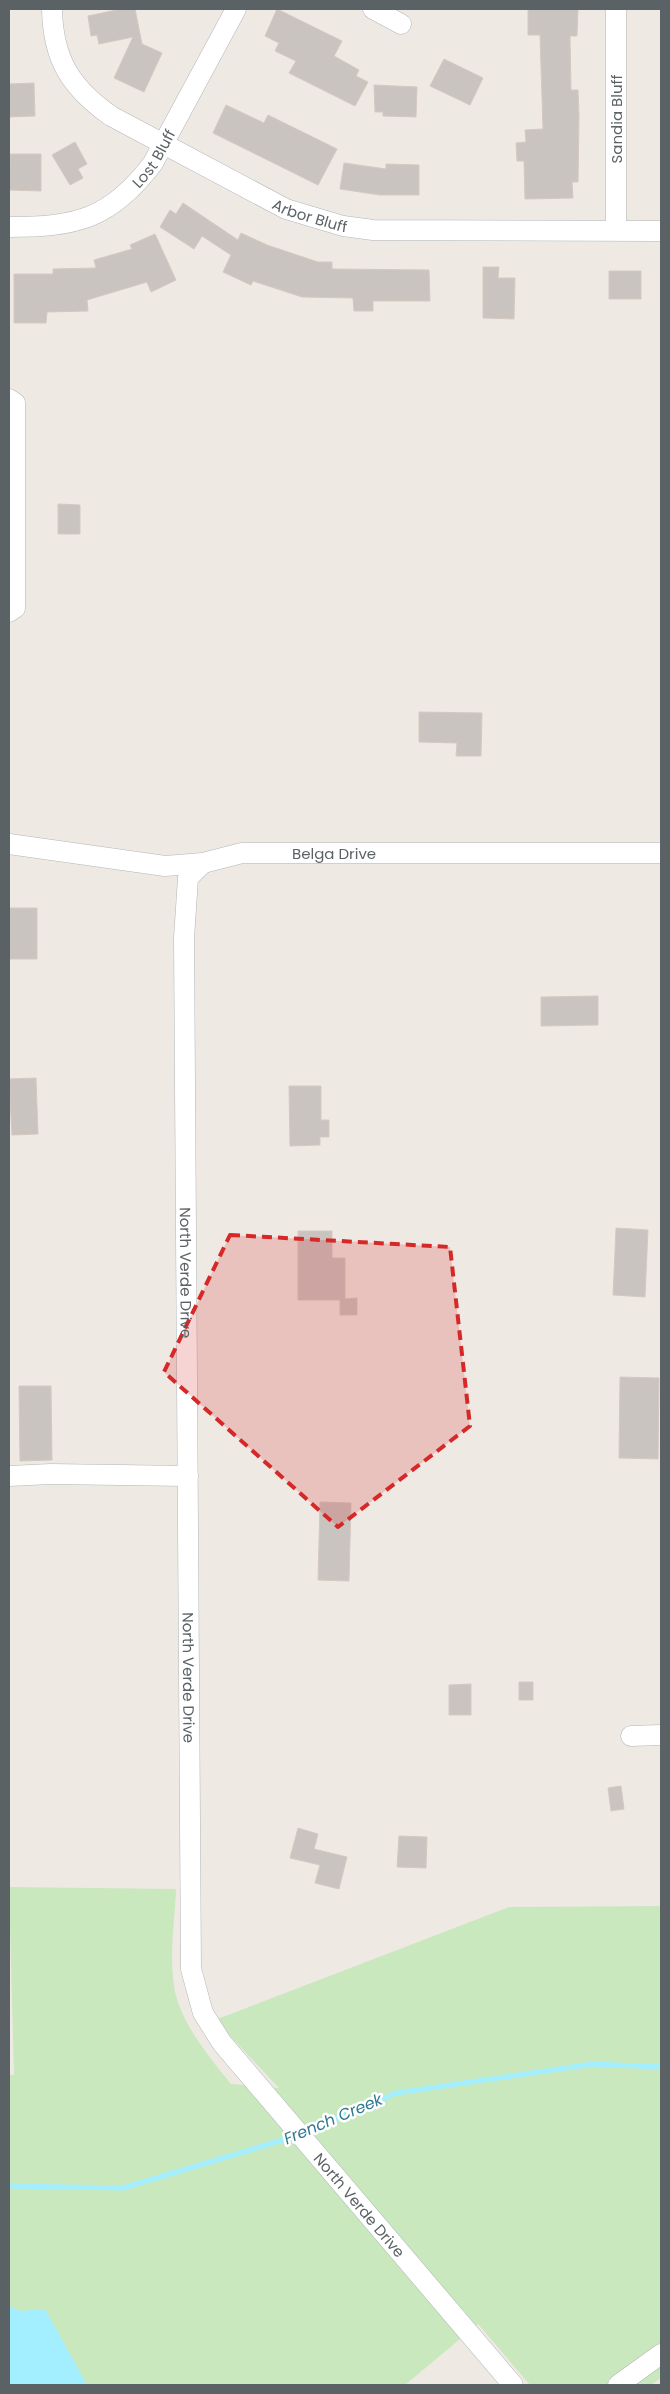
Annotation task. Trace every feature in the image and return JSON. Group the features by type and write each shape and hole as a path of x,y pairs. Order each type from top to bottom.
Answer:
{"street":[{"name":"Arbor Bluff","path":"52,9 53,30 58,53 67,74 90,101 111,116 286,209 343,226 396,231 661,231"},
{"name":"Lost Bluff","path":"9,227 65,224 91,216 115,203 136,185 153,163 236,9"},
{"path":"373,9 401,24"},
{"name":"Sandia Bluff","path":"616,9 616,230"},
{"path":"9,399 15,404 15,608 9,612"},
{"name":"Belga Drive","path":"9,844 165,866 203,863 242,853 661,853"},
{"name":"North Verde Drive","path":"203,863 188,878 184,938 191,1969 203,2013 222,2042 513,2385"},
{"path":"9,1476 51,1474 188,1476"},
{"path":"630,1736 661,1735"},
{"path":"618,2385 661,2354"}],"highlighted area":[{"path":"230,1235 450,1247 470,1426 338,1527 164,1372"}],"green space":[{"path":"9,1887 176,1889 172,1966 175,1992 186,2021 203,2048 231,2084 279,2088 215,2020 509,1907 661,1906 661,2378 651,2385 530,2385 478,2324 405,2385 9,2385 9,2075 14,2075"}],"water":[{"path":"9,2306 20,2311 45,2309 87,2385 9,2385"}],"building":[{"path":"121,9 135,9 142,44 162,53 144,92 114,78 133,37 99,44 97,35 91,36 88,16"},
{"path":"277,9 342,41 334,56 359,70 356,76 368,82 355,106 289,73 296,61 275,51 279,43 265,36"},
{"path":"528,9 578,9 577,36 570,36 571,90 578,90 579,117 578,182 572,182 573,198 525,199 524,161 517,161 516,143 526,142 525,130 543,129 540,35 528,35"},
{"path":"444,59 483,78 470,105 430,86"},
{"path":"34,83 35,116 9,117 9,84"},
{"path":"374,85 417,87 416,117 383,116 383,112 375,112"},
{"path":"226,105 264,123 268,115 337,149 318,185 213,133"},
{"path":"75,142 87,164 78,169 83,178 70,185 52,155"},
{"path":"10,154 41,154 41,191 9,190"},
{"path":"344,163 386,169 386,164 419,165 419,195 380,195 340,189"},
{"path":"183,203 238,240 241,233 267,245 318,262 332,262 332,269 429,270 430,301 373,301 373,311 354,311 353,298 302,297 253,281 251,285 223,272 231,255 202,236 194,249 160,227 170,210 176,214"},
{"path":"155,234 176,280 151,292 147,282 87,300 88,311 47,312 46,323 14,323 14,274 53,274 53,269 96,268 94,260 132,249 130,245"},
{"path":"483,267 499,267 498,278 515,278 514,319 483,318"},
{"path":"609,271 641,271 641,299 609,299"},
{"path":"58,504 80,505 80,534 58,534"},
{"path":"419,712 482,713 481,756 456,756 457,743 419,742"},
{"path":"9,908 37,908 37,959 9,959"},
{"path":"598,996 598,1025 541,1026 541,997"},
{"path":"36,1078 38,1134 12,1135 9,1079"},
{"path":"289,1086 321,1086 321,1120 329,1120 329,1137 320,1137 320,1145 290,1146"},
{"path":"616,1228 648,1230 645,1297 613,1295"},
{"path":"298,1231 332,1231 332,1258 345,1258 345,1299 357,1298 357,1315 340,1315 340,1300 298,1300"},
{"path":"620,1377 659,1378 658,1459 619,1458"},
{"path":"19,1386 51,1386 52,1460 20,1461"},
{"path":"320,1502 351,1503 349,1581 318,1580"},
{"path":"519,1682 533,1682 533,1700 519,1700"},
{"path":"471,1684 471,1715 449,1715 449,1685"},
{"path":"621,1786 624,1809 611,1811 608,1788"},
{"path":"298,1828 318,1834 314,1849 347,1857 339,1889 315,1883 320,1865 290,1858"},
{"path":"399,1836 427,1837 426,1868 397,1867"}],"waterway":[{"name":"French Creek","path":"303,2133 396,2093 593,2064 661,2067"},
{"name":"French Creek","path":"9,2186 123,2188 296,2136"}]}
